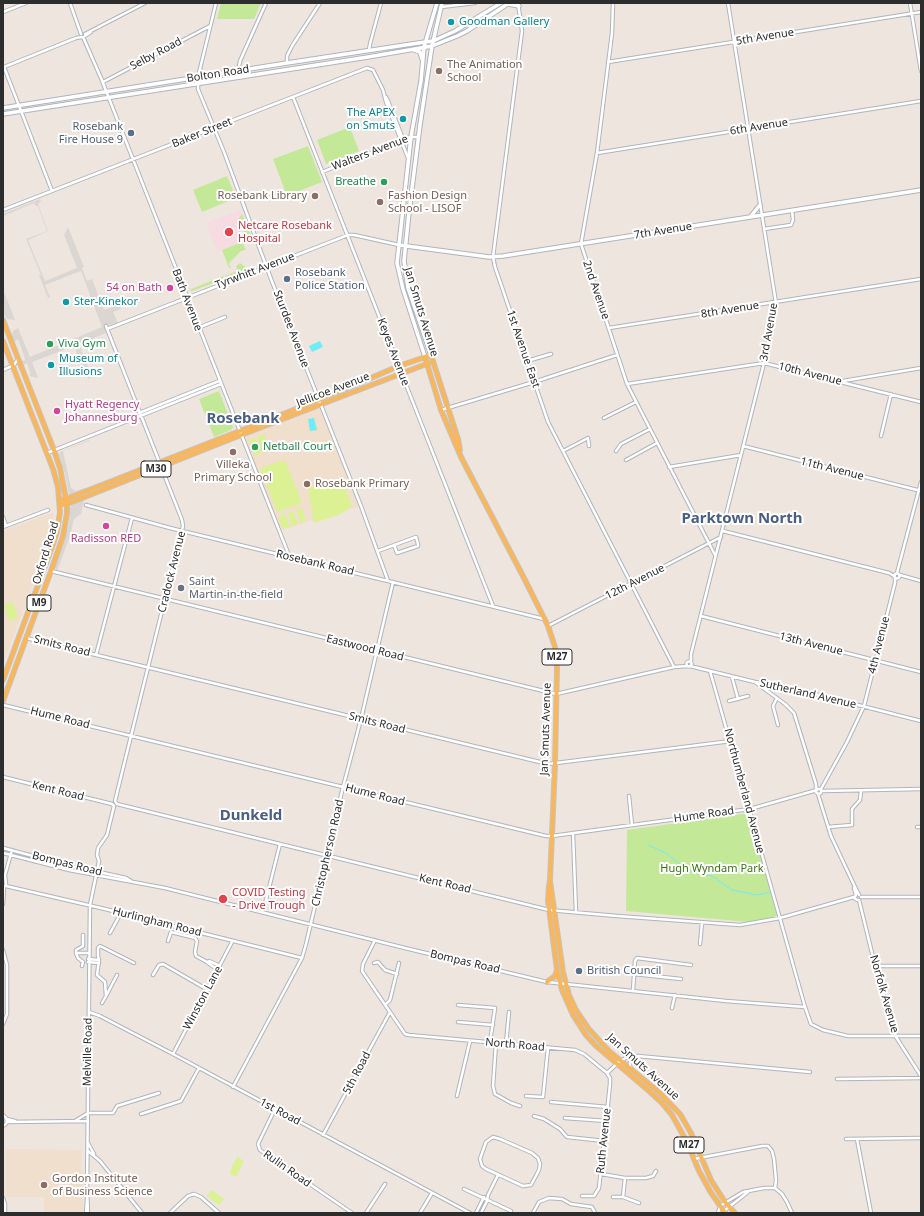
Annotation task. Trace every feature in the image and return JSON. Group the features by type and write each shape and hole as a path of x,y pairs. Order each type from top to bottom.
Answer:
{"main road":[{"name":"Jan Smuts Avenue","path":"436,3 424,47 421,81 411,137 397,263 401,281 442,410 460,457 548,626 553,639 557,657 555,764 550,880 552,886 551,910 557,970 560,984 573,1015 586,1035 602,1053 630,1068 660,1093 680,1114 711,1180 725,1202 735,1213"},
{"path":"487,11 494,3"},
{"path":"487,11 501,3"},
{"name":"Bolton Road","path":"3,114 432,46 467,31 509,3"},
{"path":"509,3 518,5"},
{"name":"Jan Smuts Avenue","path":"441,5 432,46 418,137 404,261 408,288 434,362 447,408 458,439 460,457"},
{"name":"Bolton Road","path":"3,108 433,41 455,31 487,11"},
{"path":"436,25 439,34 444,36"},
{"path":"413,50 420,52 422,62"},
{"name":"7th Avenue","path":"405,246 493,257 921,190"},
{"path":"750,217 760,205"},
{"name":"Tyrwhitt Avenue","path":"398,245 405,246"},
{"name":"Oxford Road","path":"3,320 54,450 60,468 67,501 67,513 63,536 3,701"},
{"name":"Oxford Road","path":"3,341 47,453 56,479 60,502 60,519 57,532 3,680"},
{"name":"Jellicoe Avenue","path":"60,502 67,501 160,465 399,366 431,355"},
{"name":"Jellicoe Avenue","path":"240,433 434,362"},
{"path":"44,568 51,571"},
{"path":"20,635 26,638"},
{"name":"Jan Smuts Avenue","path":"551,910 566,984 572,1002 588,1028 618,1062 668,1110 680,1128 707,1186 724,1212"},
{"path":"547,982 555,976 557,970"},
{"path":"729,1207 731,1213"}],"street":[{"path":"3,12 26,3"},
{"path":"70,3 83,35"},
{"path":"52,191 4,67 91,32 145,3"},
{"name":"Sturdee Avenue","path":"216,3 197,84 378,551 388,581"},
{"path":"241,70 239,66 240,61 266,3"},
{"path":"287,63 287,56 292,46 320,3"},
{"path":"369,50 381,3"},
{"path":"441,5 475,3"},
{"name":"2nd Avenue","path":"613,3 612,33 597,153 581,244 627,384 716,556"},
{"name":"3rd Avenue","path":"689,664 764,363 776,303 728,3"},
{"path":"910,3 921,71"},
{"name":"1st Avenue East","path":"518,5 522,22 520,49 493,257 495,268 548,422 674,667"},
{"name":"5th Avenue","path":"608,62 921,12"},
{"name":"Selby Road","path":"103,82 210,26"},
{"name":"Bath Avenue","path":"83,35 103,82 198,328 290,558"},
{"name":"Baker Street","path":"3,210 133,161 367,68 373,70 391,111 409,160"},
{"name":"Keyes Avenue","path":"293,97 493,606"},
{"name":"6th Avenue","path":"597,153 921,101"},
{"name":"Walters Avenue","path":"322,172 394,144 402,139 418,137"},
{"path":"764,229 791,225 793,220 792,211"},
{"name":"Tyrwhitt Avenue","path":"107,329 348,235 398,245"},
{"name":"8th Avenue","path":"609,328 921,280"},
{"path":"198,328 225,317"},
{"name":"Cradock Avenue","path":"90,906 99,861 97,855 98,848 107,835 183,531 182,520 106,326"},
{"path":"527,361 551,354"},
{"path":"442,410 618,355"},
{"path":"3,370 12,366 18,359"},
{"name":"10th Avenue","path":"627,384 764,363 921,402"},
{"path":"840,381 921,368"},
{"path":"47,453 219,381"},
{"path":"140,415 178,402 221,384"},
{"path":"881,436 891,394"},
{"path":"176,398 178,402"},
{"path":"604,418 636,402"},
{"path":"616,451 622,444 650,429"},
{"path":"563,451 588,438 589,446"},
{"path":"626,460 657,443"},
{"name":"11th Avenue","path":"743,446 920,491"},
{"path":"669,467 741,455"},
{"name":"4th Avenue","path":"819,791 847,742 864,706 920,491 921,482"},
{"name":"Rosebank Road","path":"86,505 290,558 544,619"},
{"path":"3,517 5,526 48,510"},
{"path":"96,655 132,518"},
{"path":"723,531 921,581"},
{"path":"378,551 394,545 416,537 418,544 418,546 397,553 394,545"},
{"name":"12th Avenue","path":"548,626 721,537"},
{"name":"Eastwood Road","path":"51,571 556,694 689,664"},
{"name":"Christopherson Road","path":"233,1087 302,958 378,650 393,582"},
{"name":"13th Avenue","path":"701,616 921,672"},
{"name":"Smits Road","path":"26,638 544,763 555,764 731,741"},
{"name":"Sutherland Avenue","path":"689,664 732,677 791,688 921,721"},
{"name":"Northumberland Avenue","path":"710,671 805,1007 812,1025 823,1030 848,1036 896,1037"},
{"path":"732,677 738,698"},
{"path":"755,682 793,710 796,715 819,791 921,790"},
{"path":"729,701 748,696"},
{"path":"777,698 773,706 778,724"},
{"name":"Hume Road","path":"3,705 541,835 552,836 750,809 819,791"},
{"name":"Kent Road","path":"3,777 551,910 740,925 780,918 847,899 866,897 921,897"},
{"name":"Norfolk Avenue","path":"819,791 820,800 828,827 855,887 896,1037 921,1077"},
{"path":"828,827 852,825 852,809 859,801 860,791"},
{"path":"629,796 632,825"},
{"path":"573,833 576,912"},
{"path":"265,904 280,844"},
{"name":"Bompas Road","path":"3,848 126,878 132,881"},
{"path":"3,904 5,876 12,850"},
{"name":"Bompas Road","path":"3,853 96,875 132,881 547,982 726,1001 805,1007"},
{"name":"Hurlingham Road","path":"4,884 232,942 302,958"},
{"name":"Melville Road","path":"87,1213 89,1012 88,953 90,906"},
{"path":"110,933 121,913"},
{"path":"700,944 702,923"},
{"path":"168,941 171,932 195,938 197,941 195,954 218,970"},
{"path":"76,953 76,950 83,946 83,935"},
{"name":"North Road","path":"375,940 363,964 362,971 407,1035 580,1052 607,1073"},
{"name":"Winston Lane","path":"173,1054 232,942"},
{"path":"106,996 105,982 97,975 99,961 98,948 100,946 134,963"},
{"path":"3,950 7,965 7,1008 3,1022"},
{"path":"76,953 88,953"},
{"path":"76,953 82,962 82,966"},
{"path":"633,990 636,960 639,958 691,965"},
{"path":"88,961 99,961"},
{"path":"207,962 209,961 220,966"},
{"path":"374,963 378,962 385,970 397,974"},
{"path":"385,1005 390,1000 400,963"},
{"path":"153,975 159,965 164,964 208,990"},
{"path":"876,966 921,966"},
{"path":"634,974 681,979"},
{"path":"102,1003 117,975"},
{"path":"672,1008 675,995"},
{"path":"458,1005 495,1008 490,1042"},
{"name":"1st Road","path":"89,1012 100,1016 173,1054 470,1213"},
{"name":"5th Road","path":"323,1135 390,1012"},
{"path":"506,1044 509,1012"},
{"path":"458,1022 493,1025"},
{"path":"896,1037 921,1036"},
{"path":"457,1096 470,1041"},
{"path":"496,1043 493,1086 495,1094 520,1106"},
{"path":"526,1096 543,1097 548,1048"},
{"path":"630,1068 630,1061 638,1056"},
{"path":"607,1073 618,1062 628,1057 638,1056 810,1072"},
{"path":"141,1114 181,1101 199,1068"},
{"name":"Ruth Avenue","path":"582,1196 592,1196 596,1194 599,1188 607,1122 610,1081 607,1073"},
{"path":"836,1079 921,1077"},
{"path":"75,1121 88,1113 113,1112 117,1106 159,1093"},
{"path":"551,1102 608,1107"},
{"name":"Rulin Road","path":"275,1109 258,1144 260,1150 352,1213"},
{"path":"3,1115 7,1121"},
{"path":"534,1116 541,1118 560,1129 567,1137 605,1141"},
{"path":"565,1118 607,1122"},
{"path":"7,1121 88,1121"},
{"path":"3,1126 7,1121"},
{"path":"490,1138 496,1138 532,1153 538,1158 539,1170 533,1183 529,1186 523,1186 498,1175 484,1168 480,1162 486,1142 490,1138"},
{"path":"846,1139 921,1138"},
{"path":"857,1139 871,1213"},
{"path":"88,1142 94,1155 142,1213"},
{"path":"694,1159 768,1146 772,1151 774,1159 776,1180 775,1188"},
{"path":"87,1151 94,1155"},
{"path":"601,1174 625,1178 649,1178 656,1172"},
{"path":"476,1213 498,1175"},
{"path":"623,1197 625,1178"},
{"path":"366,1213 385,1184"},
{"path":"718,1213 720,1206 742,1192 764,1188 775,1188 785,1197 792,1213"},
{"path":"464,1189 511,1211"},
{"path":"724,1212 748,1191"},
{"path":"420,1213 432,1192"},
{"path":"170,1213 188,1196 194,1194 201,1197 219,1213"},
{"path":"481,1213 488,1194"},
{"path":"613,1197 623,1197 639,1203"},
{"path":"3,1198 5,1213"},
{"path":"533,1213 539,1202 549,1198 562,1199 574,1205 592,1207 594,1213"}],"shaded area":[{"path":"40,199 41,201 38,204 48,231 28,240 45,281 77,268 64,235 68,227 84,267 82,268 87,281 92,279 104,310 119,305 121,309 113,312 118,323 104,326 106,333 79,344 92,377 88,379 76,352 77,348 74,346 32,362 38,378 29,376 30,372 27,363 24,365 22,361 25,359 18,339 14,342 12,335 13,331 18,328 30,357 102,327 81,271 45,285 50,297 48,298 39,275 41,275 26,239 47,231 38,206 34,203 3,216 3,214"},
{"name":"Netcare Rosebank Hospital","path":"241,209 254,243 243,246 241,242 217,252 206,223"},
{"path":"3,290 15,320 7,319 3,313"},
{"name":"Rosebank Primary","path":"321,404 361,506 281,530 241,435"},
{"path":"89,440 63,451 71,488 76,491 89,488 69,495 65,474 59,455 60,452"},
{"path":"84,500 81,514 74,519 70,536 57,571 55,567 69,523 70,508 72,505"},
{"path":"54,513 53,522 47,547 3,665 3,531"},
{"name":"Gordon Institute of Business Science","path":"6,1149 82,1150 81,1169 83,1174 83,1213 44,1213 44,1197 6,1197"}],"green space":[{"path":"221,3 261,3 254,19 217,19"},
{"path":"350,127 359,151 326,164 317,140"},
{"path":"308,146 322,182 287,196 273,159"},
{"path":"227,176 236,198 202,212 193,190"},
{"path":"242,214 253,240 251,241 246,240 240,225 239,218"},
{"path":"242,242 246,250 241,251 230,262 229,265 231,268 229,268 222,250"},
{"path":"240,263 248,269 226,278 225,276 238,271 236,266"},
{"path":"223,276 224,279 192,291 189,290"},
{"path":"219,391 233,427 231,430 214,437 199,399"},
{"name":"Netball Court","path":"264,434 270,450 263,452 257,437"},
{"name":"Netball Court","path":"255,438 262,453 255,456 249,440"},
{"path":"285,460 302,503 277,512 260,468"},
{"path":"342,479 352,506 341,514 314,523 308,488"},
{"path":"302,508 306,521 301,523 296,510"},
{"path":"293,511 298,524 292,526 288,514"},
{"path":"285,514 290,527 283,529 278,517"},
{"path":"13,602 18,618 9,621 4,605"},
{"name":"Hugh Wyndam Park","path":"749,813 777,916 749,922 626,911 627,830"},
{"path":"237,1157 244,1161 236,1177 229,1173"},
{"path":"212,1190 224,1199 219,1205 207,1196"}],"water":[{"path":"320,341 323,347 312,352 309,346"},
{"path":"314,418 317,430 310,431 308,419"}],"waterway":[{"path":"648,845 666,853 688,871 712,876 732,890 757,895 771,892"}],"place":[{"name":"Goodman Gallery","path":"451,22"},
{"name":"The Animation School","path":"439,71"},
{"name":"The APEX on Smuts","path":"403,119"},
{"name":"Rosebank Fire House 9","path":"131,133"},
{"name":"Breathe","path":"384,182"},
{"name":"Rosebank Library","path":"315,196"},
{"name":"Fashion Design School - LISOF","path":"380,202"},
{"name":"Netcare Rosebank Hospital","path":"229,232"},
{"name":"Rosebank Police Station","path":"287,279"},
{"name":"54 on Bath","path":"170,288"},
{"name":"Ster-Kinekor","path":"66,302"},
{"name":"Viva Gym","path":"50,344"},
{"name":"Museum of Illusions","path":"51,365"},
{"name":"Hyatt Regency Johannesburg","path":"57,411"},
{"name":"Netball Court","path":"255,447"},
{"name":"Villeka Primary School","path":"233,452"},
{"name":"Rosebank Primary","path":"307,484"},
{"name":"Radisson RED","path":"106,526"},
{"name":"Saint Martin-in-the-field","path":"181,588"},
{"name":"COVID Testing - Drive Trough","path":"223,899"},
{"name":"British Council","path":"579,971"},
{"name":"Gordon Institute of Business Science","path":"44,1185"}],"district":[{"name":"Rosebank","path":"243,419"},
{"name":"Parktown North","path":"742,519"},
{"name":"Dunkeld","path":"251,816"}]}
